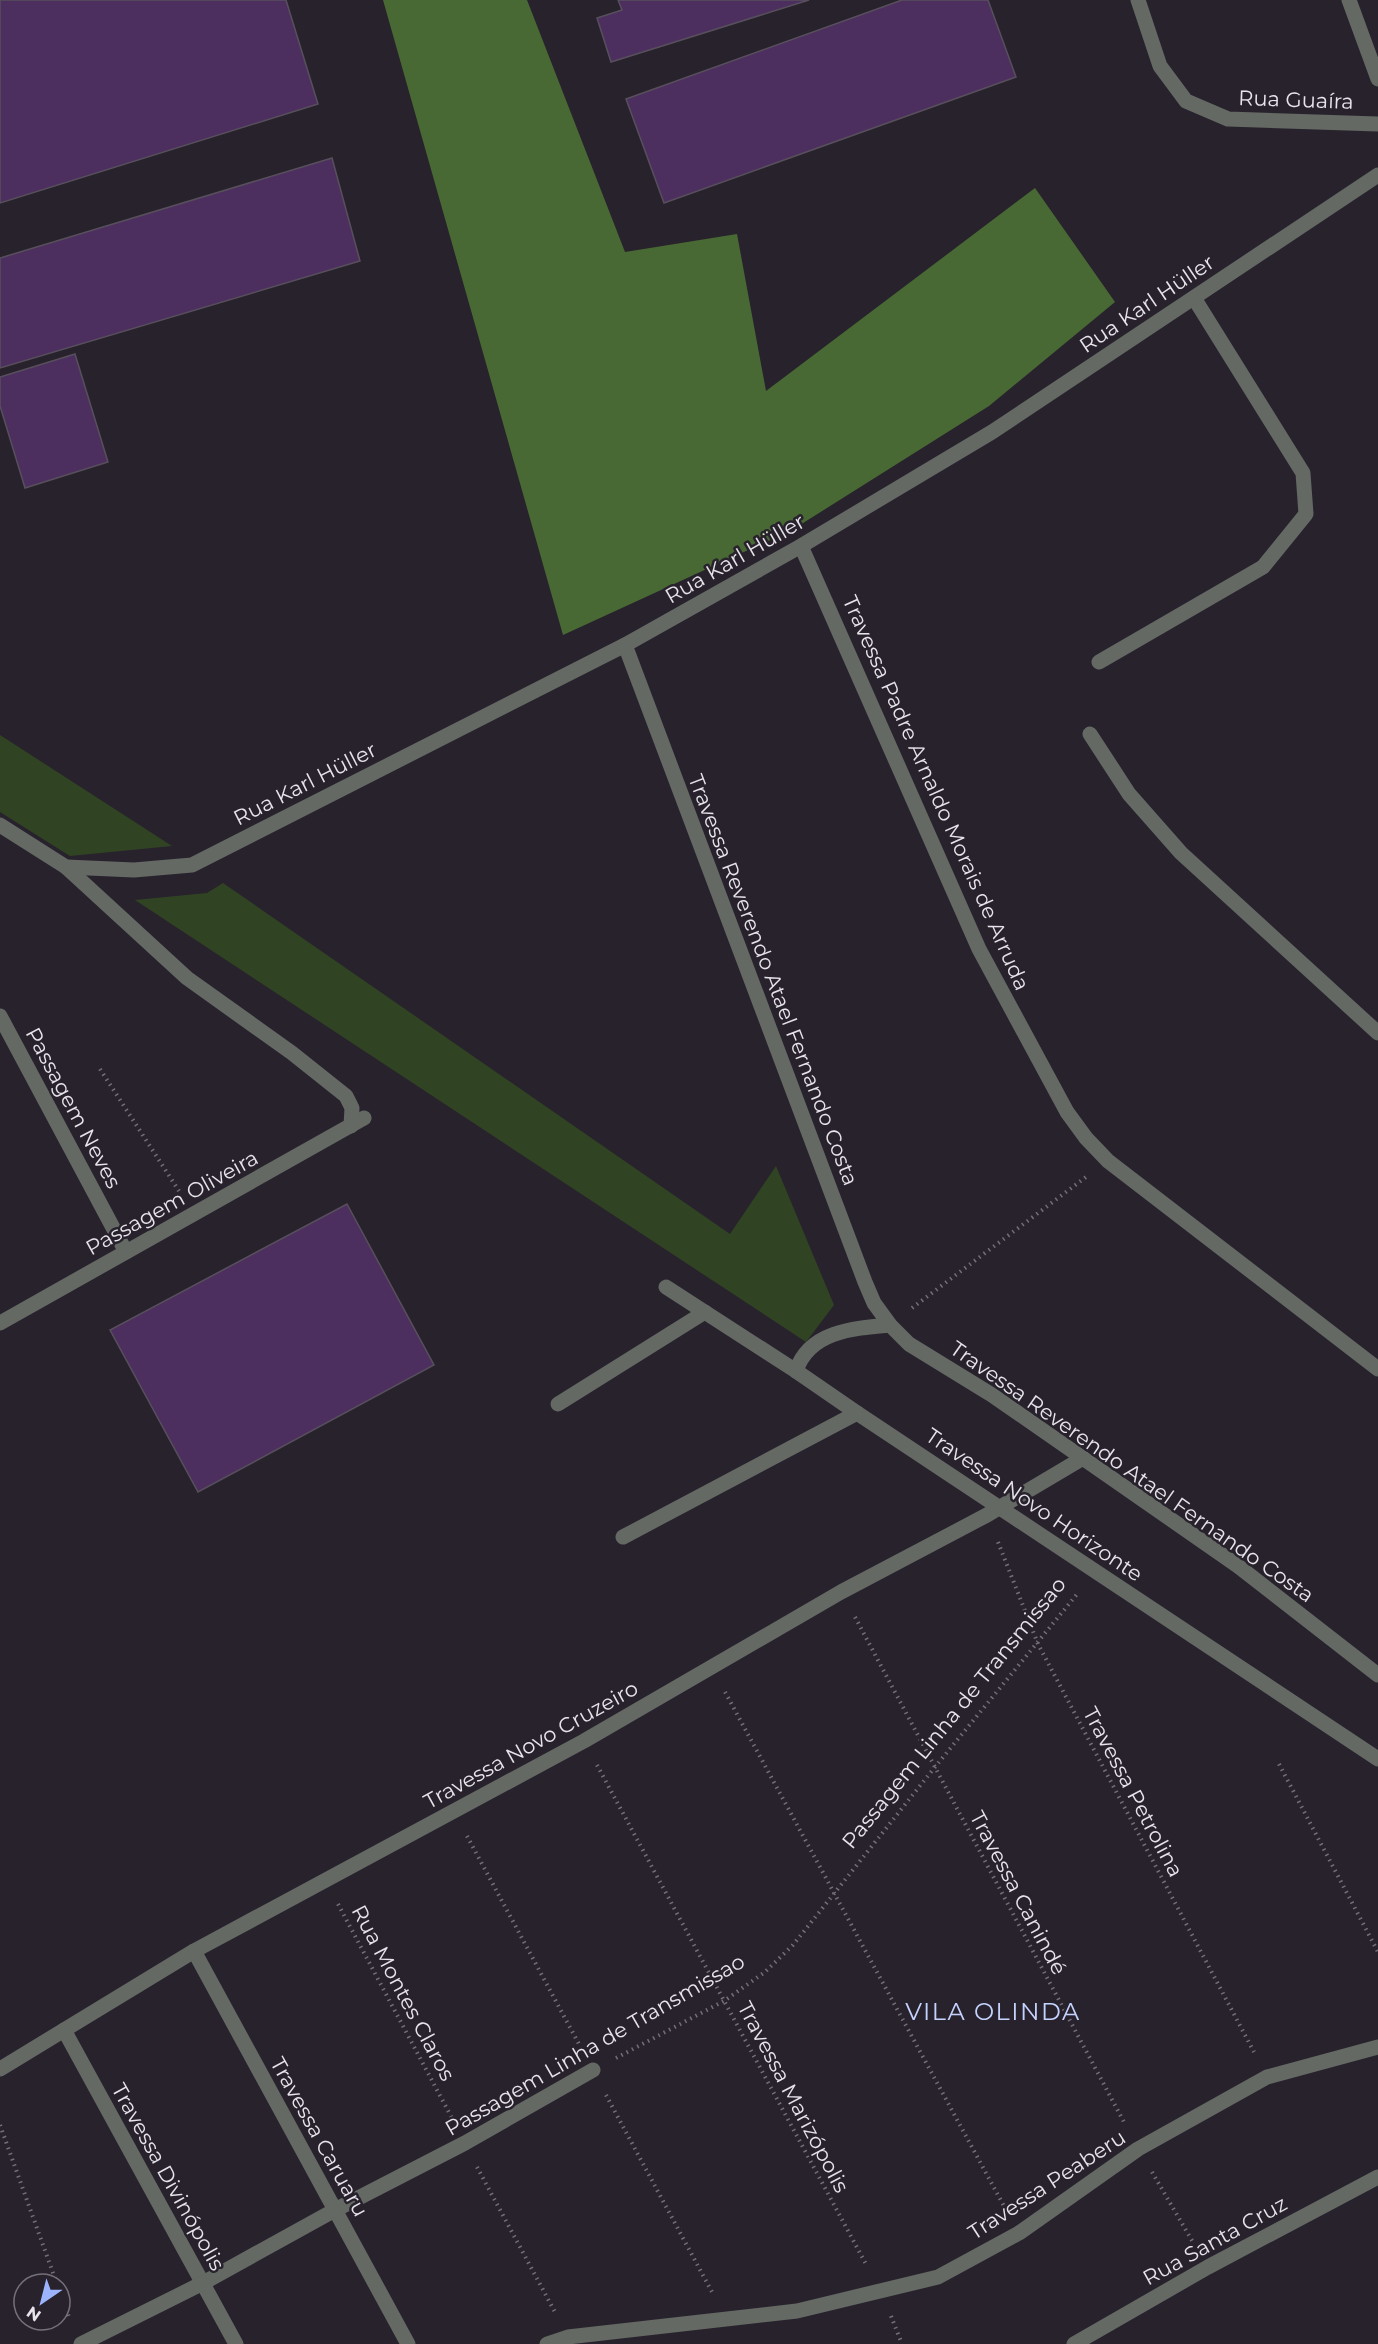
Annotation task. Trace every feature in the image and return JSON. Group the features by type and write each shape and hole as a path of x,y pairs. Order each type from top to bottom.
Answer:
{"street":[{"name":"Rua Guaíra","path":"1138,0 1160,66 1186,101 1228,119 1378,124"},
{"path":"1349,0 1378,79"},
{"name":"Rua Karl Hüller","path":"66,867 134,870 192,865 625,645 801,546 992,432 1378,175"},
{"path":"1099,662 1263,567 1306,514 1303,473 1194,298"},
{"name":"Travessa Padre Arnaldo Morais de Arruda","path":"801,546 979,949 1067,1112 1086,1138 1108,1161 1378,1369"},
{"name":"Travessa Reverendo Atael Fernando Costa","path":"625,645 865,1282 874,1303 890,1325 909,1344 992,1395 1238,1566 1378,1676"},
{"path":"1090,734 1129,794 1181,853 1378,1032"},
{"path":"0,825 66,867"},
{"name":"Passagem Oliveira","path":"0,1323 358,1122 345,1096 291,1053 187,978 66,867"},
{"name":"Passagem Neves","path":"0,1016 126,1252"},
{"name":"Travessa Novo Horizonte","path":"666,1287 796,1371 993,1511 1096,1572 1378,1759"},
{"path":"558,1404 705,1312"},
{"path":"796,1371 800,1359 821,1339 845,1331 890,1325"},
{"path":"622,1537 857,1413"},
{"name":"Travessa Novo Cruzeiro","path":"0,2069 194,1951 584,1741 841,1592 993,1511 1083,1458"},
{"name":"Travessa Caruaru","path":"194,1951 408,2344"},
{"name":"Travessa Divinópolis","path":"64,2030 236,2344"},
{"name":"Travessa Peaberu","path":"547,2344 568,2337 797,2311 938,2277 1019,2233 1138,2149 1267,2077 1378,2047"},
{"name":"Passagem Linha de Transmissao","path":"81,2344 203,2283 335,2210 465,2144 593,2070"},
{"name":"Rua Santa Cruz","path":"1074,2344 1208,2267 1378,2177"}],"path":[{"path":"100,1069 194,1214"},
{"path":"890,1325 1108,1161"},
{"name":"Travessa Petrolina","path":"993,1511 1038,1644 1267,2077"},
{"name":"Passagem Linha de Transmissao","path":"593,2070 724,2001 765,1972 794,1944 935,1767 1096,1572"},
{"name":"Travessa Canindé","path":"841,1592 1138,2149 1208,2267"},
{"path":"712,1668 1019,2233"},
{"name":"Travessa Marizópolis","path":"584,1741 881,2292 902,2344"},
{"path":"1279,1764 1378,1952"},
{"name":"Rua Montes Claros","path":"326,1880 568,2337"},
{"path":"0,2125 53,2272"}],"green space":[{"path":"383,0 527,0 625,252 737,234 766,391 1035,188 1115,302 989,406 792,530 563,635"},
{"path":"0,735 172,846 70,856 0,812"},
{"path":"223,883 730,1234 776,1166 834,1305 806,1342 135,900 207,893"}],"building":[{"path":"0,0 286,0 318,104 0,203"},
{"path":"618,0 809,0 611,62 597,18 622,10"},
{"path":"902,0 988,0 1016,77 664,203 626,99"},
{"path":"332,158 360,261 0,368 0,258"},
{"path":"75,354 108,462 25,488 0,406 0,377"},
{"path":"347,1204 434,1365 198,1492 110,1330"}],"district":[{"name":"VILA OLINDA","path":"993,2012"}]}
